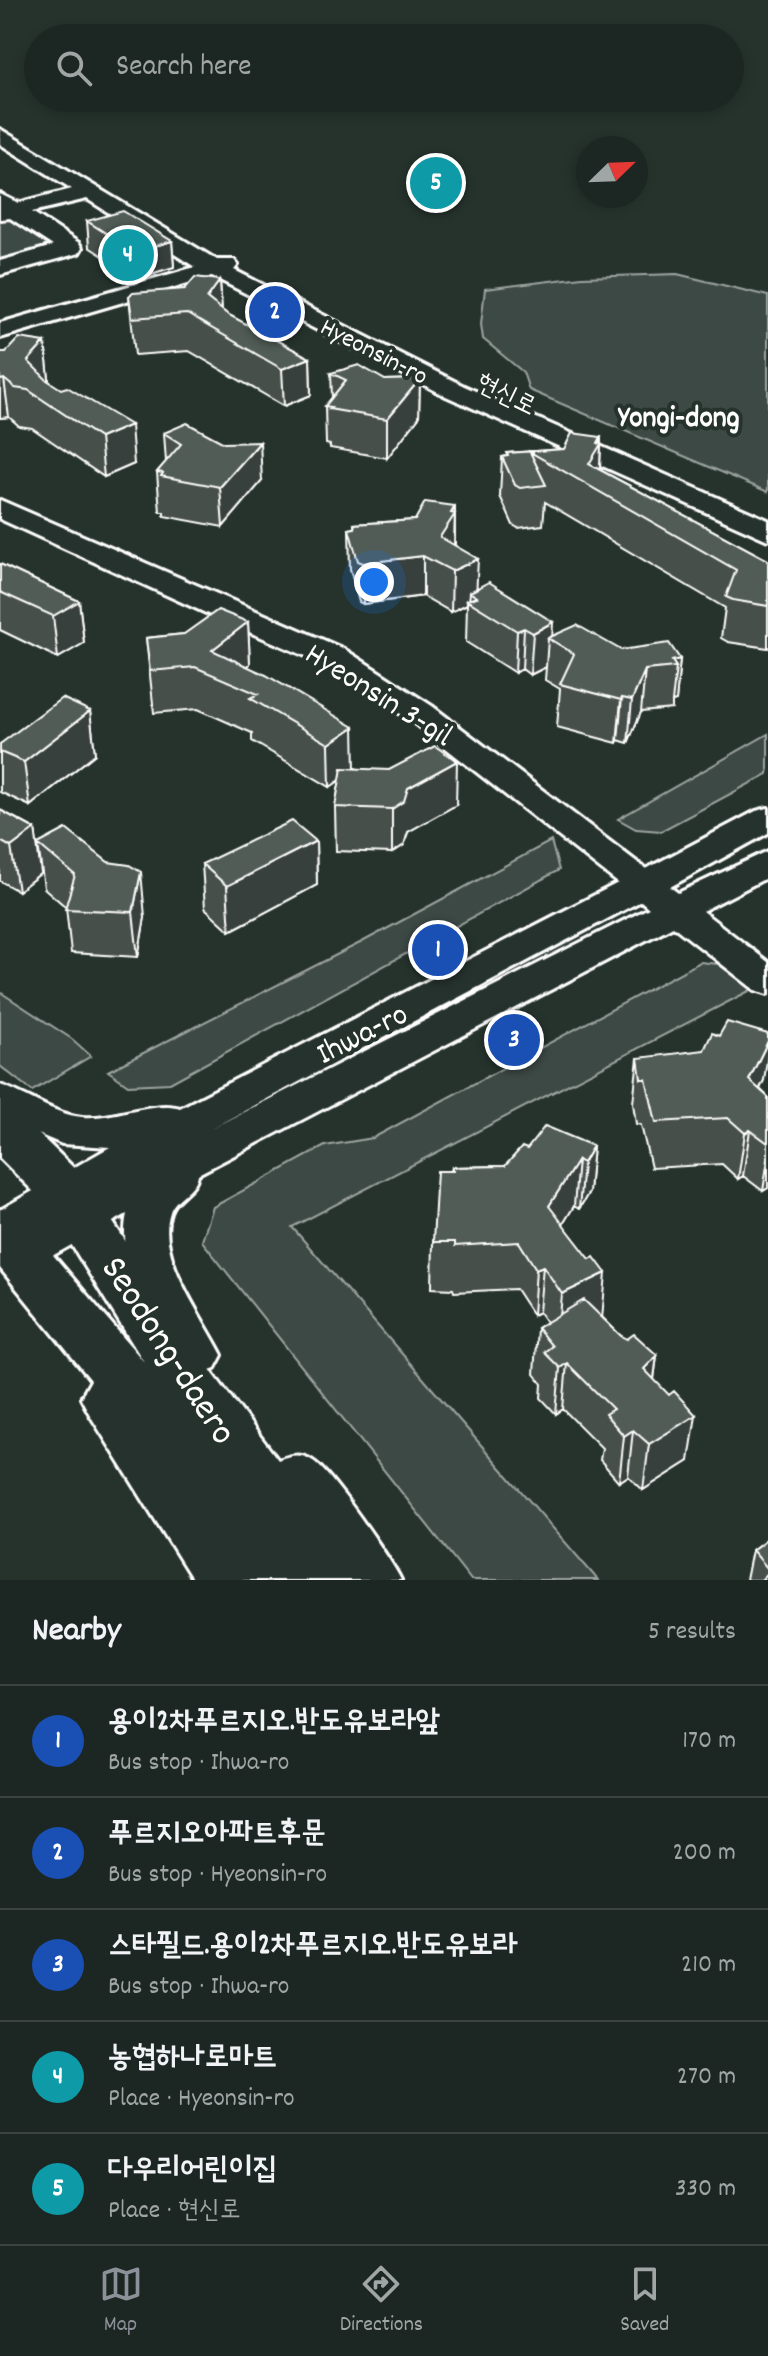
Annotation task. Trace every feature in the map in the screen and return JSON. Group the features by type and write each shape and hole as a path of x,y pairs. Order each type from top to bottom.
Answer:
{"main road":[{"name":"Seodong-daero","path":"0,1127 82,1214 194,1392 332,1580"},
{"path":"82,1214 199,1355 370,1580"},
{"name":"Seodong-daero","path":"7,1238 200,1470 275,1580"},
{"path":"7,1238 228,1580"}],"street":[{"name":"현신로","path":"0,124 226,266 768,514"},
{"name":"Hyeonsin-ro","path":"0,135 92,191 455,391 768,531"},
{"path":"5,209 92,191"},
{"path":"0,268 71,248 5,209"},
{"path":"0,331 226,266"},
{"name":"Hyeonsin 3-gil","path":"0,508 230,613 333,656 421,713 768,981"},
{"name":"Ihwa-ro","path":"7,1238 82,1214 235,1097 659,898 768,819"},
{"path":"82,1214 211,1147 659,898 768,862"},
{"path":"0,1100 73,1133 100,1135 122,1132 235,1097"},
{"path":"199,1355 154,1269 144,1235 149,1208 165,1186 211,1147"}],"shaded area":[{"path":"15,217 58,247 0,263 0,221"},
{"path":"677,274 768,296 768,492 529,390 523,372 483,339 481,324 485,289 582,277"},
{"path":"768,734 768,774 661,831 636,829 618,819"},
{"path":"551,841 559,870 170,1083 128,1085 108,1071 362,942"},
{"path":"700,962 718,964 753,989 292,1227 598,1580 471,1580 202,1241 213,1207 325,1146 373,1138"},
{"path":"0,992 72,1039 91,1056 32,1091 0,1066"}],"building":[{"path":"123,211 172,241 135,252 87,221"},
{"path":"195,277 220,280 207,298 227,314 310,358 282,369 187,314 132,318 129,296 133,293 185,289"},
{"path":"19,338 45,342 28,361 47,380 61,389 67,387 131,425 100,438 28,390 15,388 4,379 0,380 0,352 6,352"},
{"path":"359,365 385,380 420,379 387,419 325,406 346,380 331,373"},
{"path":"187,423 224,443 260,442 220,487 161,476 163,473 157,472 181,444 164,433"},
{"path":"572,433 601,437 598,443 601,444 589,464 768,560 768,606 726,597 736,570 530,452 546,485 520,488 515,485 502,457 508,456 507,453 564,449"},
{"path":"425,502 455,506 451,513 455,514 440,537 478,559 452,571 423,556 358,561 349,529 355,528 354,524 415,520"},
{"path":"0,564 79,601 53,616 0,592"},
{"path":"489,582 553,622 533,633 524,628 517,631 467,600 477,597 470,592"},
{"path":"218,610 248,622 212,650 266,675 354,727 329,744 250,698 258,694 195,667 150,671 146,638 184,634"},
{"path":"577,625 621,650 669,643 680,659 672,661 676,667 645,670 632,700 560,684 574,654 548,638"},
{"path":"62,698 90,711 24,762 0,752 0,744"},
{"path":"435,746 457,761 408,788 404,801 392,809 335,807 342,768 389,770"},
{"path":"0,810 35,829 11,847 0,841"},
{"path":"292,821 316,841 227,886 202,864"},
{"path":"66,829 108,862 129,865 141,872 133,912 65,909 75,875 38,844"},
{"path":"727,1022 768,1034 768,1041 749,1080 768,1097 768,1143 750,1130 745,1133 728,1118 656,1122 646,1079 641,1079 638,1058 704,1050 712,1033 719,1036"},
{"path":"545,1126 593,1146 583,1163 578,1160 549,1206 590,1259 594,1257 606,1273 562,1294 543,1266 536,1269 519,1242 455,1246 455,1242 433,1242 437,1171 453,1171 452,1167 505,1166 522,1147 527,1149"},
{"path":"584,1300 621,1336 627,1339 634,1334 657,1355 644,1369 669,1395 674,1391 696,1415 649,1444 633,1430 624,1436 605,1414 613,1409 567,1363 560,1368 544,1352 552,1346 537,1328"},
{"path":"768,1538 768,1569 752,1550"}],"place":[{"name":"다우리어린이집","path":"436,183"},
{"name":"농협하나로마트","path":"128,255"},
{"name":"푸르지오아파트후문","path":"275,312"},
{"name":"용이2차푸르지오.반도유보라앞","path":"438,950"},
{"name":"스타필드.용이2차푸르지오.반도유보라","path":"514,1040"}],"district":[{"name":"Yongi-dong","path":"679,416"}]}
